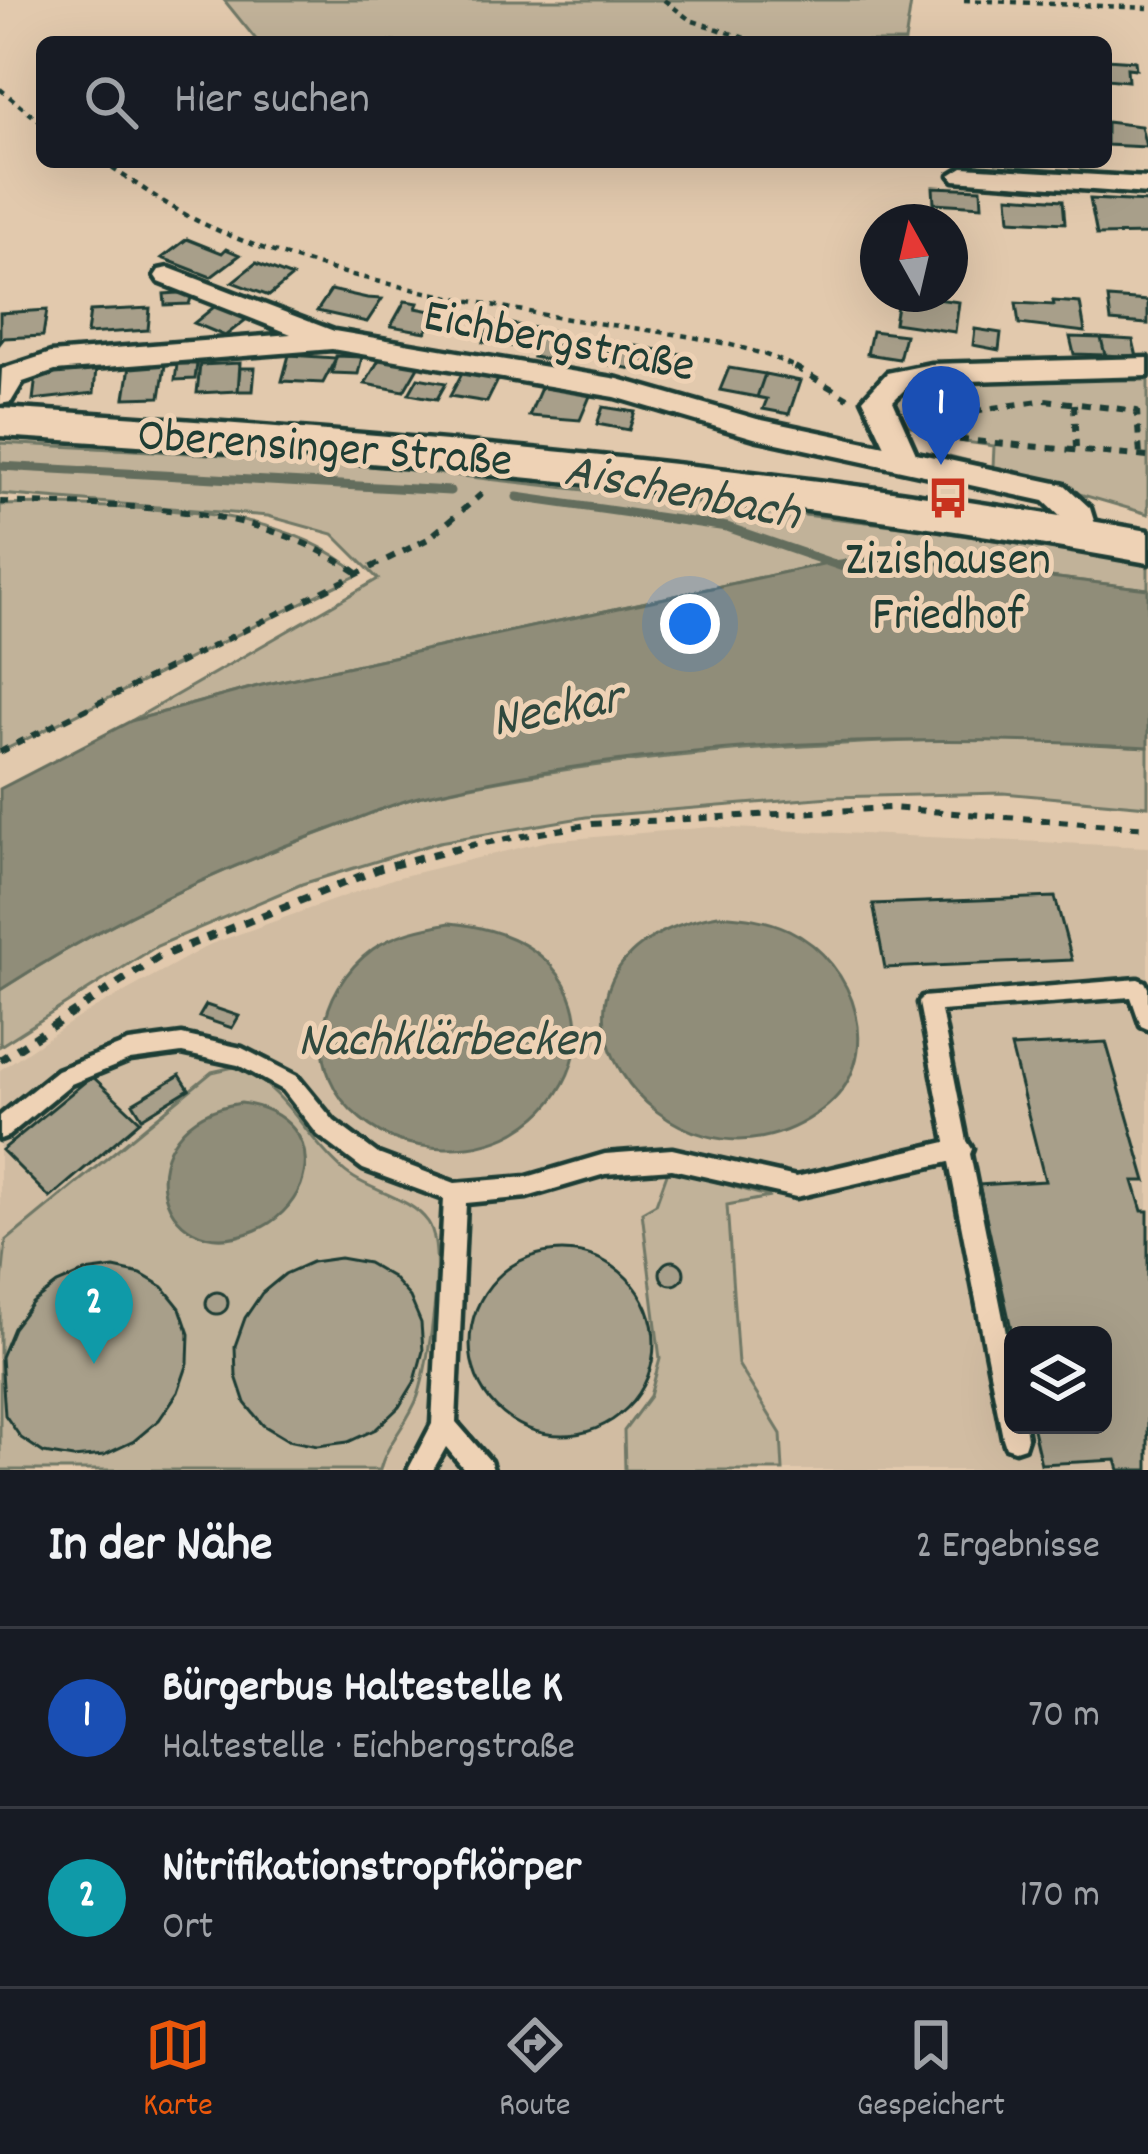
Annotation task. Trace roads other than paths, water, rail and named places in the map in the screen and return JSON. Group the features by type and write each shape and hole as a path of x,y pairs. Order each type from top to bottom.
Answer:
{"street":[{"path":"963,175 1148,186"},
{"path":"169,276 332,340"},
{"name":"Eichbergstraße","path":"0,395 12,376 51,362 332,340 618,388 754,428 902,451 1054,493 1079,516 1082,534"},
{"path":"902,451 878,399 886,386 916,374 1148,367"},
{"name":"Oberensinger Straße","path":"0,422 497,455 1082,534 1148,547"}],"lane":[{"path":"1015,1438 961,1149 928,1003 1138,988 1148,1020"},
{"path":"0,1129 64,1076 129,1051 182,1044 242,1057 290,1083 326,1128 370,1162 455,1193 527,1187 605,1165 672,1159 796,1187 961,1149"},
{"path":"420,1470 444,1426 455,1193"},
{"path":"444,1426 481,1470"}],"water":[{"name":"Neckar","path":"885,557 1148,589 1148,747 967,741 783,745 692,752 511,777 386,807 200,881 119,921 0,990 0,789 131,721 258,686 832,562"},
{"name":"Nachklärbecken","path":"718,915 772,923 812,945 847,988 856,1013 855,1065 843,1089 822,1110 762,1138 706,1136 657,1112 622,1073 605,1027 612,980 648,940"},
{"name":"Nachklärbecken","path":"450,923 512,938 552,967 573,1004 576,1044 563,1084 536,1117 496,1140 445,1148 400,1141 361,1119 330,1079 324,1032 339,987 373,949 400,935"},
{"path":"241,1103 271,1112 294,1129 305,1154 301,1185 283,1212 256,1230 221,1238 193,1231 174,1214 164,1190 165,1163 177,1137 202,1116"}],"waterway":[{"name":"Aischenbach","path":"0,466 450,491"},
{"name":"Aischenbach","path":"517,497 727,527 846,568"}],"place":[{"name":"Bürgerbus Haltestelle K","path":"941,465"},
{"name":"Zizishausen Friedhof","path":"948,498"},
{"name":"Nitrifikationstropfkörper","path":"94,1364"}]}
